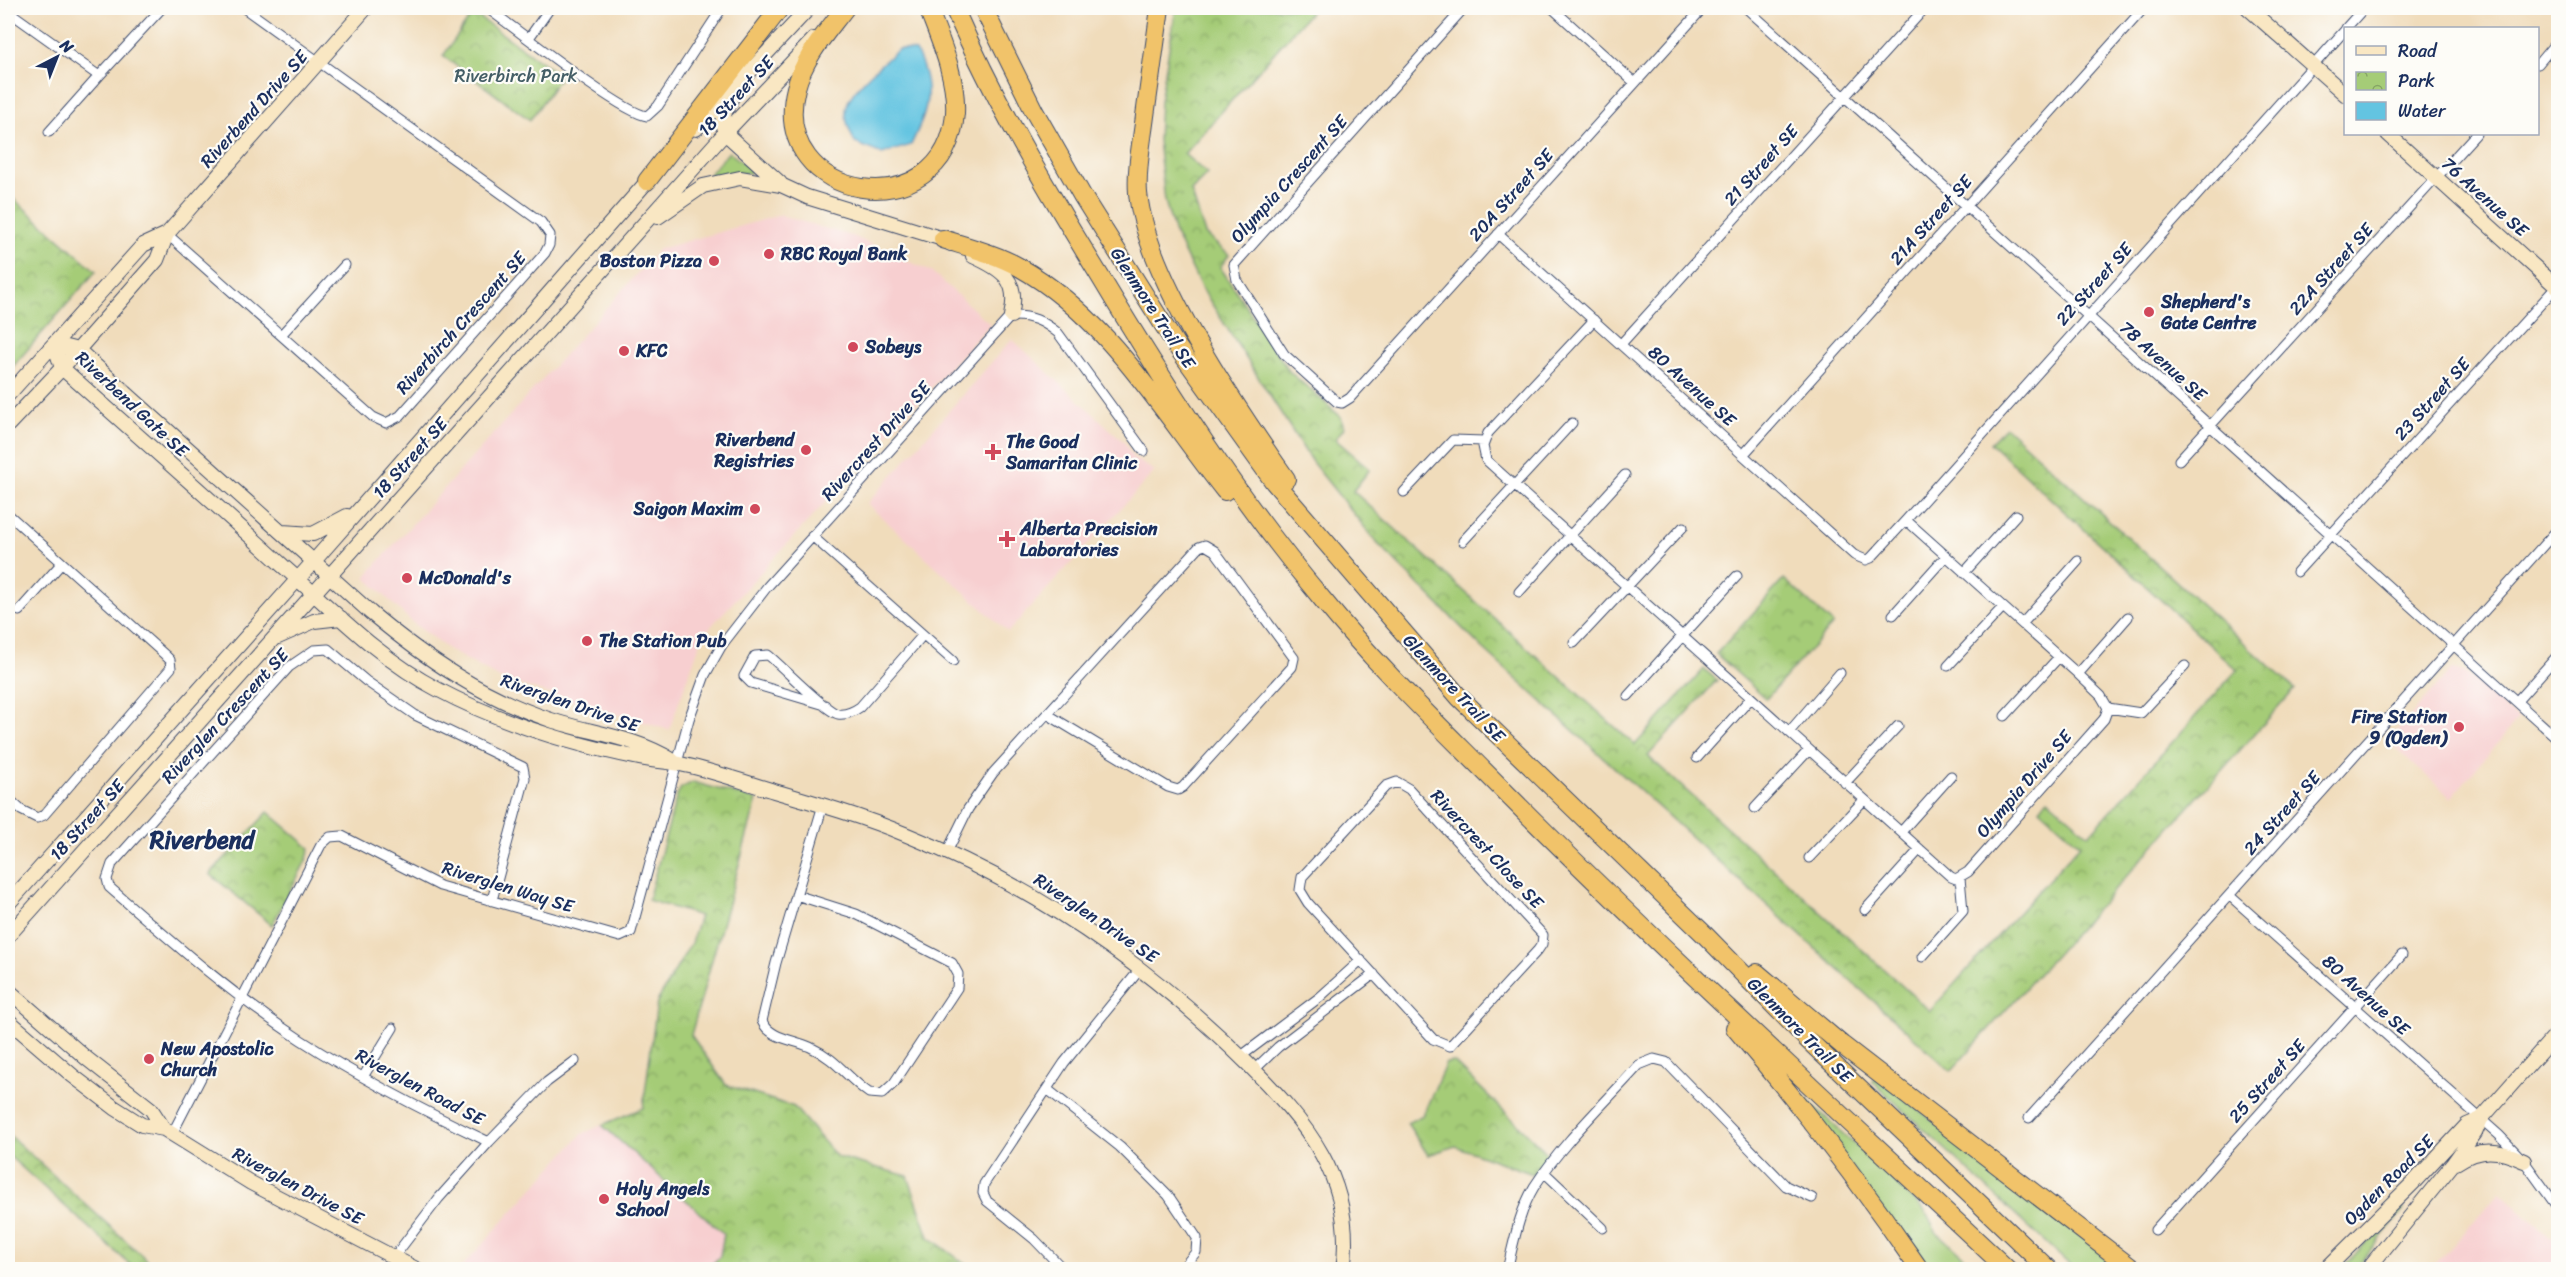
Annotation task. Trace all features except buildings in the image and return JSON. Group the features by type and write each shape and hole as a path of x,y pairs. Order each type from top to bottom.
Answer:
{"highway":[{"path":"647,181 780,8"},
{"path":"845,8 814,49 801,74 793,101 794,125 806,154 822,172 849,186 878,190 898,186 925,172 942,152 953,126 955,105 953,84 928,8"},
{"name":"Glenmore Trail SE","path":"954,8 1011,127 1130,327 1239,493 1324,602 1419,705 1547,834 1680,962 2008,1269"},
{"name":"Glenmore Trail SE","path":"983,8 1034,111 1083,197 1178,348 1274,482 1459,697 1705,935 1808,1040 2049,1269"},
{"path":"1160,8 1140,148 1138,193 1146,227 1160,267 1191,330 1250,426 1356,579"},
{"path":"943,238 1018,267 1041,281 1085,315 1140,381 1260,537 1324,602"},
{"path":"1705,935 1738,957 1842,1045 2134,1269"},
{"path":"1680,962 1798,1102 1920,1269"}],"street":[{"path":"49,132 162,8"},
{"path":"244,8 320,62"},
{"name":"Riverbend Drive SE","path":"8,424 62,368 157,260 167,234 366,8"},
{"path":"487,8 616,100 634,112 647,116 658,106 722,8"},
{"path":"529,38 550,8"},
{"name":"18 Street SE","path":"9,901 314,561 647,181 809,8"},
{"name":"18 Street SE","path":"8,936 725,133 845,8"},
{"name":"Olympia Crescent SE","path":"1342,403 1332,399 1284,354 1237,279 1234,265 1464,8"},
{"name":"20A Street SE","path":"1342,403 1350,398 1703,8"},
{"name":"78 Avenue SE","path":"1746,8 2559,739"},
{"name":"21 Street SE","path":"1621,344 1925,8"},
{"name":"21A Street SE","path":"1744,454 2144,8"},
{"path":"2248,8 2344,93"},
{"name":"22 Street SE","path":"2348,27 2364,8"},
{"path":"1557,9 1635,83"},
{"path":"8,11 99,76"},
{"name":"22 Street SE","path":"1866,560 1871,558 1906,520 2344,31"},
{"path":"2539,63 2559,40"},
{"name":"Riverbirch Crescent SE","path":"167,234 373,417 386,423 394,421 515,289 545,253 550,240 541,222 320,62"},
{"path":"738,85 723,116 722,125 725,133 781,185"},
{"name":"76 Avenue SE","path":"2389,135 2558,286"},
{"name":"22A Street SE","path":"2179,460 2475,135"},
{"path":"635,234 688,195 710,184 740,178 781,185 807,197 943,238 1004,273 1014,289 1011,316 1023,315 1042,321 1058,333 1144,452"},
{"name":"Riverbend Drive SE","path":"8,395 143,245 167,234"},
{"name":"80 Avenue SE","path":"1498,234 1854,555 1866,560"},
{"path":"281,335 345,265"},
{"name":"23 Street SE","path":"2297,572 2558,286"},
{"name":"Rivercrest Drive SE","path":"677,763 699,691 722,645 745,612 1011,316"},
{"path":"1593,320 1484,441 1483,451 1486,460 1951,877 1960,878 1963,911 1922,957"},
{"name":"Riverbend Gate SE","path":"54,344 78,350 314,561"},
{"name":"Riverbend Gate SE","path":"54,344 62,368 314,593"},
{"path":"1463,541 1572,423"},
{"path":"1404,492 1453,440 1484,441"},
{"path":"1518,592 1625,475"},
{"path":"282,532 313,534 336,524 362,505"},
{"path":"8,514 165,655 170,660 171,668 44,815 37,818 30,816 8,798"},
{"path":"1964,573 2016,515"},
{"path":"1906,520 2078,674 2101,696 2108,708 2141,713 2185,666"},
{"path":"1574,643 1683,527"},
{"name":"24 Street SE","path":"2029,1118 2559,529"},
{"path":"812,536 953,661"},
{"path":"947,852 977,794 993,772 1192,552 1205,545 1215,551 1294,658 1292,667 1178,790 1168,787 1047,714"},
{"path":"1893,615 1946,556"},
{"name":"Riverglen Drive SE","path":"314,561 406,643 470,685 504,703 551,720 640,746 677,763 823,806 905,834 947,852 1047,903 1141,968 1177,997 1254,1070 1307,1130 1329,1166 1343,1215 1345,1252 1343,1269"},
{"path":"2022,624 2078,561"},
{"path":"20,611 61,564"},
{"path":"1628,696 1737,576"},
{"name":"Riverglen Drive SE","path":"314,593 391,660 461,702 498,718 633,757 677,763"},
{"path":"1948,666 2002,606"},
{"path":"2078,674 2128,617"},
{"path":"271,641 314,621 341,618"},
{"path":"825,705 751,683 744,676 745,672 755,656 768,655 838,714 854,712 923,635"},
{"name":"Riverglen Crescent SE","path":"242,998 109,887 107,879 112,864 289,667 314,650 328,649 334,652 366,681 415,715 522,767 525,778 492,900"},
{"path":"2517,701 2559,655"},
{"path":"2006,716 2059,657"},
{"path":"1789,732 1840,673"},
{"path":"1697,758 1751,698"},
{"name":"Olympia Drive SE","path":"1960,878 1968,872 2104,719 2108,708"},
{"path":"1845,783 1898,726"},
{"path":"1755,808 1809,750"},
{"name":"Riverglen Way SE","path":"168,1131 242,998 321,846 330,837 342,836 440,886 620,937 631,932 677,763"},
{"path":"1901,832 1951,776"},
{"name":"Rivercrest Close SE","path":"1397,782 1409,789 1440,822 1540,930 1544,940 1538,950 1450,1046 1433,1039 1361,960 1308,903 1300,891 1300,883 1302,877 1386,786 1397,782"},
{"path":"1809,858 1864,800"},
{"path":"796,895 879,924 956,968 959,980 957,988 894,1083 882,1094 868,1093 836,1061 811,1047 772,1034 764,1027 761,1014 796,895 823,806"},
{"path":"1865,910 1920,849"},
{"name":"80 Avenue SE","path":"2230,896 2481,1119 2524,1161 2559,1208"},
{"name":"25 Street SE","path":"2155,1230 2402,955"},
{"path":"1240,1056 1320,997 1361,960"},
{"path":"1064,1269 1034,1239 987,1201 983,1193 986,1179 1088,1032 1141,968"},
{"path":"1254,1070 1278,1047 1374,974"},
{"name":"Riverglen Drive SE","path":"8,990 101,1070 151,1109 168,1131"},
{"name":"Riverglen Road SE","path":"242,998 301,1040 363,1077 423,1111 489,1142 439,1197 398,1263"},
{"name":"Riverglen Drive SE","path":"8,1020 73,1076 142,1125 168,1131 269,1193 398,1263 418,1269"},
{"path":"363,1077 393,1028"},
{"name":"Ogden Road SE","path":"2367,1269 2452,1166 2475,1133 2481,1119 2559,1032"},
{"path":"1507,1269 1523,1210 1535,1186 1639,1065 1654,1059 1666,1062 1672,1067 1786,1186 1812,1198"},
{"path":"489,1142 547,1082 575,1061"},
{"path":"1047,1089 1120,1147 1168,1195 1197,1238 1196,1252 1181,1269"},
{"name":"Ogden Road SE","path":"2325,1269 2414,1183 2467,1125 2481,1119"},
{"path":"2452,1166 2477,1151 2498,1152 2524,1161"},
{"path":"1545,1173 1603,1228"},
{"path":"8,1263 13,1269"}],"shaded area":[{"path":"780,215 855,237 932,272 990,324 703,635 669,730 501,679 449,650 413,623 365,577 659,249"},
{"path":"1012,339 1124,442 1133,458 1155,471 1008,632 867,504"},
{"path":"2451,670 2464,672 2518,719 2451,798 2388,741"},
{"name":"Holy Angels School","path":"602,1125 724,1235 721,1256 708,1269 459,1270 582,1134"},
{"path":"2500,1192 2558,1244 2558,1269 2432,1269"}],"green space":[{"path":"1176,8 1314,8 1184,154 1207,174 1191,191 1205,234 1229,255 1220,267 1289,371 1341,417 1344,428 1335,439 1370,469 1353,491 1635,745 1704,669 1717,680 1648,756 1930,1011 2080,845 2040,809 2048,799 2089,835 2237,670 1990,443 2006,427 2295,689 1951,1071 1483,649 1378,544 1312,462 1201,287 1175,234 1165,201 1158,140 1160,101"},
{"name":"Riverbirch Park","path":"473,13 561,76 530,120 443,56"},
{"path":"729,152 751,169 750,173 726,174 712,178 710,173"},
{"path":"8,194 96,271 8,372"},
{"path":"1784,579 1833,624 1766,699 1716,654"},
{"path":"693,782 757,800 691,1035 726,1085 794,1107 837,1157 908,1176 929,1237 972,1269 708,1269 720,1256 724,1234 602,1125 643,1108 657,1002 691,943 700,916 648,900 677,795 681,788"},
{"path":"268,812 310,848 307,859 272,925 210,874"},
{"path":"1454,1062 1549,1155 1533,1174 1455,1146 1428,1155 1407,1123 1423,1115 1446,1063"},
{"path":"1876,1077 2126,1269 2074,1269 1872,1081"},
{"path":"1804,1097 1925,1211 1936,1232 1978,1269 1924,1269 1801,1100"},
{"path":"8,1134 157,1269 135,1269 8,1155"},
{"path":"2401,1206 2404,1209 2355,1269 2341,1269"}],"water":[{"path":"899,49 916,51 926,77 927,99 922,120 911,145 882,154 855,143 846,110 855,91"}],"place":[{"name":"RBC Royal Bank","path":"769,254"},
{"name":"Boston Pizza","path":"714,261"},
{"name":"Shepherd's Gate Centre","path":"2149,312"},
{"name":"Sobeys","path":"853,347"},
{"name":"KFC","path":"624,351"},
{"name":"Riverbend Registries","path":"806,450"},
{"name":"The Good Samaritan Clinic","path":"993,452"},
{"name":"Saigon Maxim","path":"755,509"},
{"name":"Alberta Precision Laboratories","path":"1007,539"},
{"name":"McDonald's","path":"407,578"},
{"name":"The Station Pub","path":"587,641"},
{"name":"Fire Station 9 (Ogden)","path":"2459,727"},
{"name":"New Apostolic Church","path":"149,1059"},
{"name":"Holy Angels School","path":"604,1199"}],"district":[{"name":"Riverbend","path":"202,840"}]}
